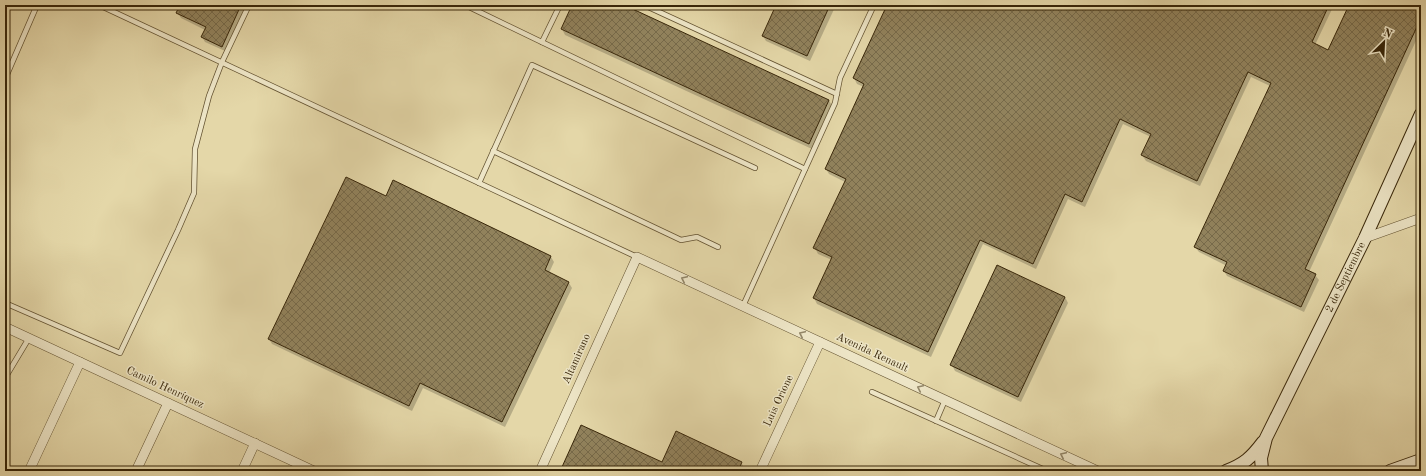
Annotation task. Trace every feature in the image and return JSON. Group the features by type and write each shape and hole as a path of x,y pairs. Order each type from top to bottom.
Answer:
{"street":[{"name":"2 de Septiembre","path":"1262,471 1261,458 1266,438 1364,238 1421,114"},
{"path":"1364,238 1421,218"},
{"name":"Avenida Renault","path":"637,256 1098,471"},
{"name":"Altamirano","path":"540,471 637,256"},
{"name":"Camilo Henríquez","path":"5,327 314,471"},
{"name":"Luis Orione","path":"760,471 820,342"},
{"path":"29,471 80,362"},
{"path":"136,471 168,403"},
{"name":"2 de Septiembre","path":"1226,471 1246,461 1266,438"},
{"path":"242,471 255,443"},
{"path":"1390,471 1421,460"}],"lane":[{"path":"5,79 37,5"},
{"path":"99,5 637,256"},
{"path":"5,303 120,353 194,193 195,149 209,96 222,62 249,5"},
{"path":"465,5 805,169"},
{"path":"542,42 560,5"},
{"path":"644,5 837,94"},
{"path":"743,306 835,103 840,78 874,5"},
{"path":"479,183 532,65 755,168"},
{"path":"493,151 681,240 697,237 718,247"},
{"path":"5,378 29,338"},
{"path":"872,392 1045,470"},
{"path":"936,421 945,400"}],"building":[{"path":"180,5 241,5 222,47 201,37 206,27 176,13"},
{"path":"572,5 624,5 829,100 809,144 561,29"},
{"path":"776,5 830,5 807,56 762,36"},
{"path":"887,5 1329,5 1312,42 1328,50 1349,5 1421,5 1421,18 1305,269 1316,274 1301,307 1223,271 1227,262 1194,247 1271,83 1248,72 1197,181 1141,155 1151,134 1120,119 1082,202 1065,194 1033,264 980,240 928,352 813,298 832,257 813,248 846,179 825,169 864,84 853,78"},
{"path":"346,177 386,196 393,180 551,256 545,270 569,282 502,422 420,383 409,406 268,339"},
{"path":"997,265 1065,297 1018,397 950,365"},
{"path":"581,425 662,462 676,431 742,462 738,471 571,471 562,467"}]}
